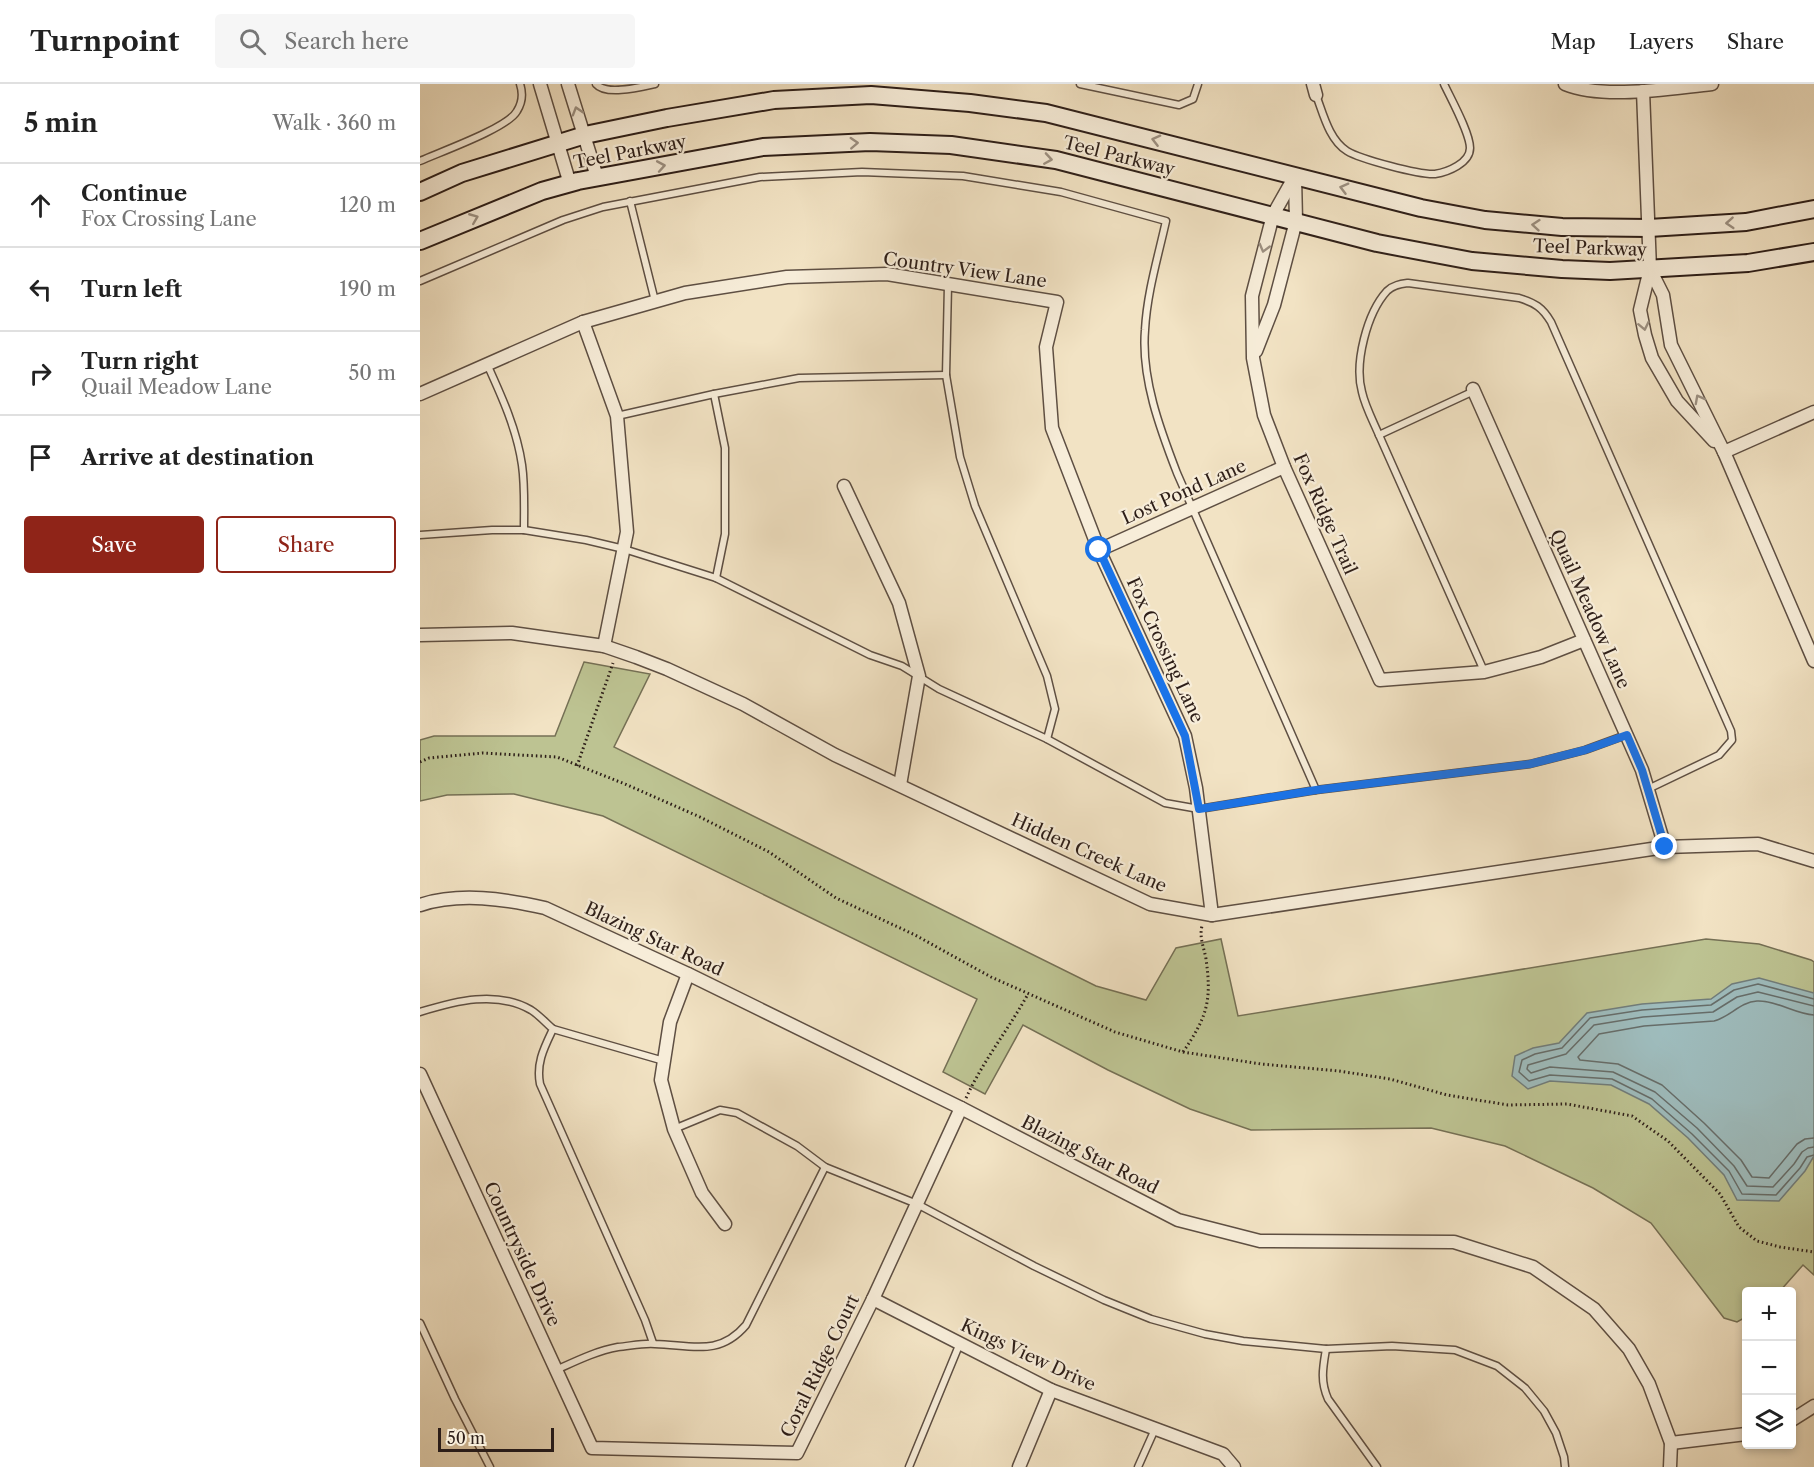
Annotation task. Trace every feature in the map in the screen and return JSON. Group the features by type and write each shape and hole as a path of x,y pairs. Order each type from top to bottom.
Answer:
{"main road":[{"name":"Teel Parkway","path":"420,192 462,173 558,143 667,117 774,100 871,94 1046,113 1421,208 1485,220 1562,227 1649,228 1746,222 1814,209"},
{"name":"Teel Parkway","path":"420,241 542,191 597,177 763,147 870,142 951,145 1056,160 1377,243 1472,261 1610,271 1748,263 1814,252"}],"street":[{"path":"540,84 570,184"},
{"path":"568,84 597,177"},
{"path":"1565,84 1592,91 1643,91 1712,84"},
{"path":"1643,91 1650,269 1640,310 1652,358 1677,400 1724,452"},
{"path":"1253,358 1274,305 1296,221 1295,176"},
{"name":"Fox Ridge Trail","path":"1295,176 1273,215 1252,296 1253,358 1264,415 1284,467 1380,680 1484,672"},
{"path":"1650,269 1663,295 1671,345 1724,452 1814,661"},
{"name":"Country View Lane","path":"420,394 583,322 685,293 787,277 886,274 1058,302"},
{"name":"Fox Crossing Lane","path":"1058,302 1046,347 1052,428 1099,550 1185,736 1199,809 1212,915"},
{"path":"583,322 617,416 627,532 604,646"},
{"name":"Quail Meadow Lane","path":"1474,390 1642,770 1665,847"},
{"path":"1724,452 1814,412"},
{"name":"Lost Pond Lane","path":"1099,550 1284,467"},
{"path":"844,486 899,603 919,676 900,785"},
{"name":"Hidden Creek Lane","path":"420,635 512,633 604,646 667,669 743,704 835,755 1150,904 1212,915 1665,847 1758,844 1814,861"},
{"path":"1484,672 1541,657 1584,640"},
{"name":"Blazing Star Road","path":"420,904 458,898 520,903 545,908 688,974 961,1108 1178,1220 1260,1241 1454,1242 1533,1268 1594,1309 1629,1349 1649,1384 1671,1443 1670,1467"},
{"path":"688,974 670,1022 661,1080 674,1129 702,1193 725,1224"},
{"name":"Countryside Drive","path":"420,1074 592,1448"},
{"name":"Coral Ridge Court","path":"592,1448 797,1453 873,1299 961,1108"},
{"name":"Kings View Drive","path":"873,1299 1051,1390 1223,1454 1234,1467"},
{"path":"1019,1467 1051,1390"},
{"path":"1796,1417 1814,1406"},
{"path":"1671,1443 1742,1434"}],"lane":[{"path":"420,161 496,128 517,113 523,94 520,84"},
{"path":"596,84 600,88 609,90 655,84"},
{"path":"1080,84 1179,105 1193,99 1198,84"},
{"path":"1314,89 1330,130 1346,150 1423,173 1436,174 1448,171 1460,164 1470,150 1468,137 1444,84"},
{"path":"420,281 563,220 630,201 760,177 862,172 951,175 1061,192 1166,221 1144,332 1148,380 1160,426 1177,473 1316,790"},
{"path":"630,201 655,302"},
{"path":"1484,672 1361,392 1360,365 1365,336 1375,309 1388,290 1398,284 1408,283 1519,298 1536,303 1551,322 1731,731 1732,740 1719,755 1648,789"},
{"path":"948,284 946,375 960,457 975,507 1047,676 1055,709 1047,739"},
{"path":"488,364 505,403 522,466 524,530"},
{"path":"617,416 799,378 946,375"},
{"path":"1379,435 1474,390"},
{"path":"714,394 725,448 725,534 716,578"},
{"path":"420,535 524,530 624,549 716,578 870,655 902,666 939,689 1047,739 1165,803 1199,809 1316,790 1530,764 1585,750 1627,735"},
{"path":"420,1012 452,1002 487,999 510,1002 532,1011 553,1029 664,1061"},
{"path":"553,1029 539,1059 540,1084 645,1320 652,1343"},
{"path":"674,1129 720,1110 737,1113 797,1146 825,1167 917,1204 1034,1266 1104,1300 1151,1319 1205,1334 1243,1341 1326,1349 1392,1346 1455,1350 1497,1366 1525,1388 1544,1411 1558,1441 1565,1467"},
{"path":"556,1370 598,1352 652,1343 703,1347 720,1345 736,1336 746,1325 825,1167"},
{"path":"420,1323 490,1467"},
{"path":"909,1467 960,1343"},
{"path":"1326,1349 1322,1387 1328,1399 1377,1467"},
{"path":"1138,1467 1155,1429"}],"path":[{"path":"577,766 614,660 604,646"},
{"path":"420,762 429,758 483,753 558,758 626,784 700,817 769,852 836,898 915,935 990,977 1115,1032 1184,1052 1261,1064 1339,1071 1390,1079 1447,1095 1508,1105 1567,1104 1632,1116 1668,1141 1720,1194 1739,1227 1757,1241 1814,1252"},
{"path":"1184,1052 1207,1013 1206,956 1200,934 1204,920 1212,915"},
{"path":"961,1108 979,1070 1012,1023 1028,994"}],"green space":[{"path":"584,662 650,674 614,747 1096,986 1146,1000 1176,948 1221,939 1238,1016 1706,939 1759,944 1811,960 1814,962 1814,1275 1803,1265 1784,1287 1742,1287 1742,1319 1737,1322 1724,1318 1651,1223 1593,1188 1505,1146 1431,1128 1251,1130 1190,1109 1108,1070 1023,1025 985,1094 943,1072 977,999 603,816 514,794 447,795 420,801 420,740 434,736 555,736"}],"water":[{"path":"1759,978 1814,993 1814,1156 1805,1171 1779,1201 1737,1200 1724,1175 1688,1138 1649,1104 1611,1085 1550,1081 1528,1089 1512,1076 1515,1056 1533,1048 1559,1043 1587,1013 1642,1004 1711,999 1732,984"}],"route":[{"path":"1099,550 1185,736 1197,788 1199,809 1316,790 1530,764 1585,750 1627,735 1642,770 1665,847"}]}
